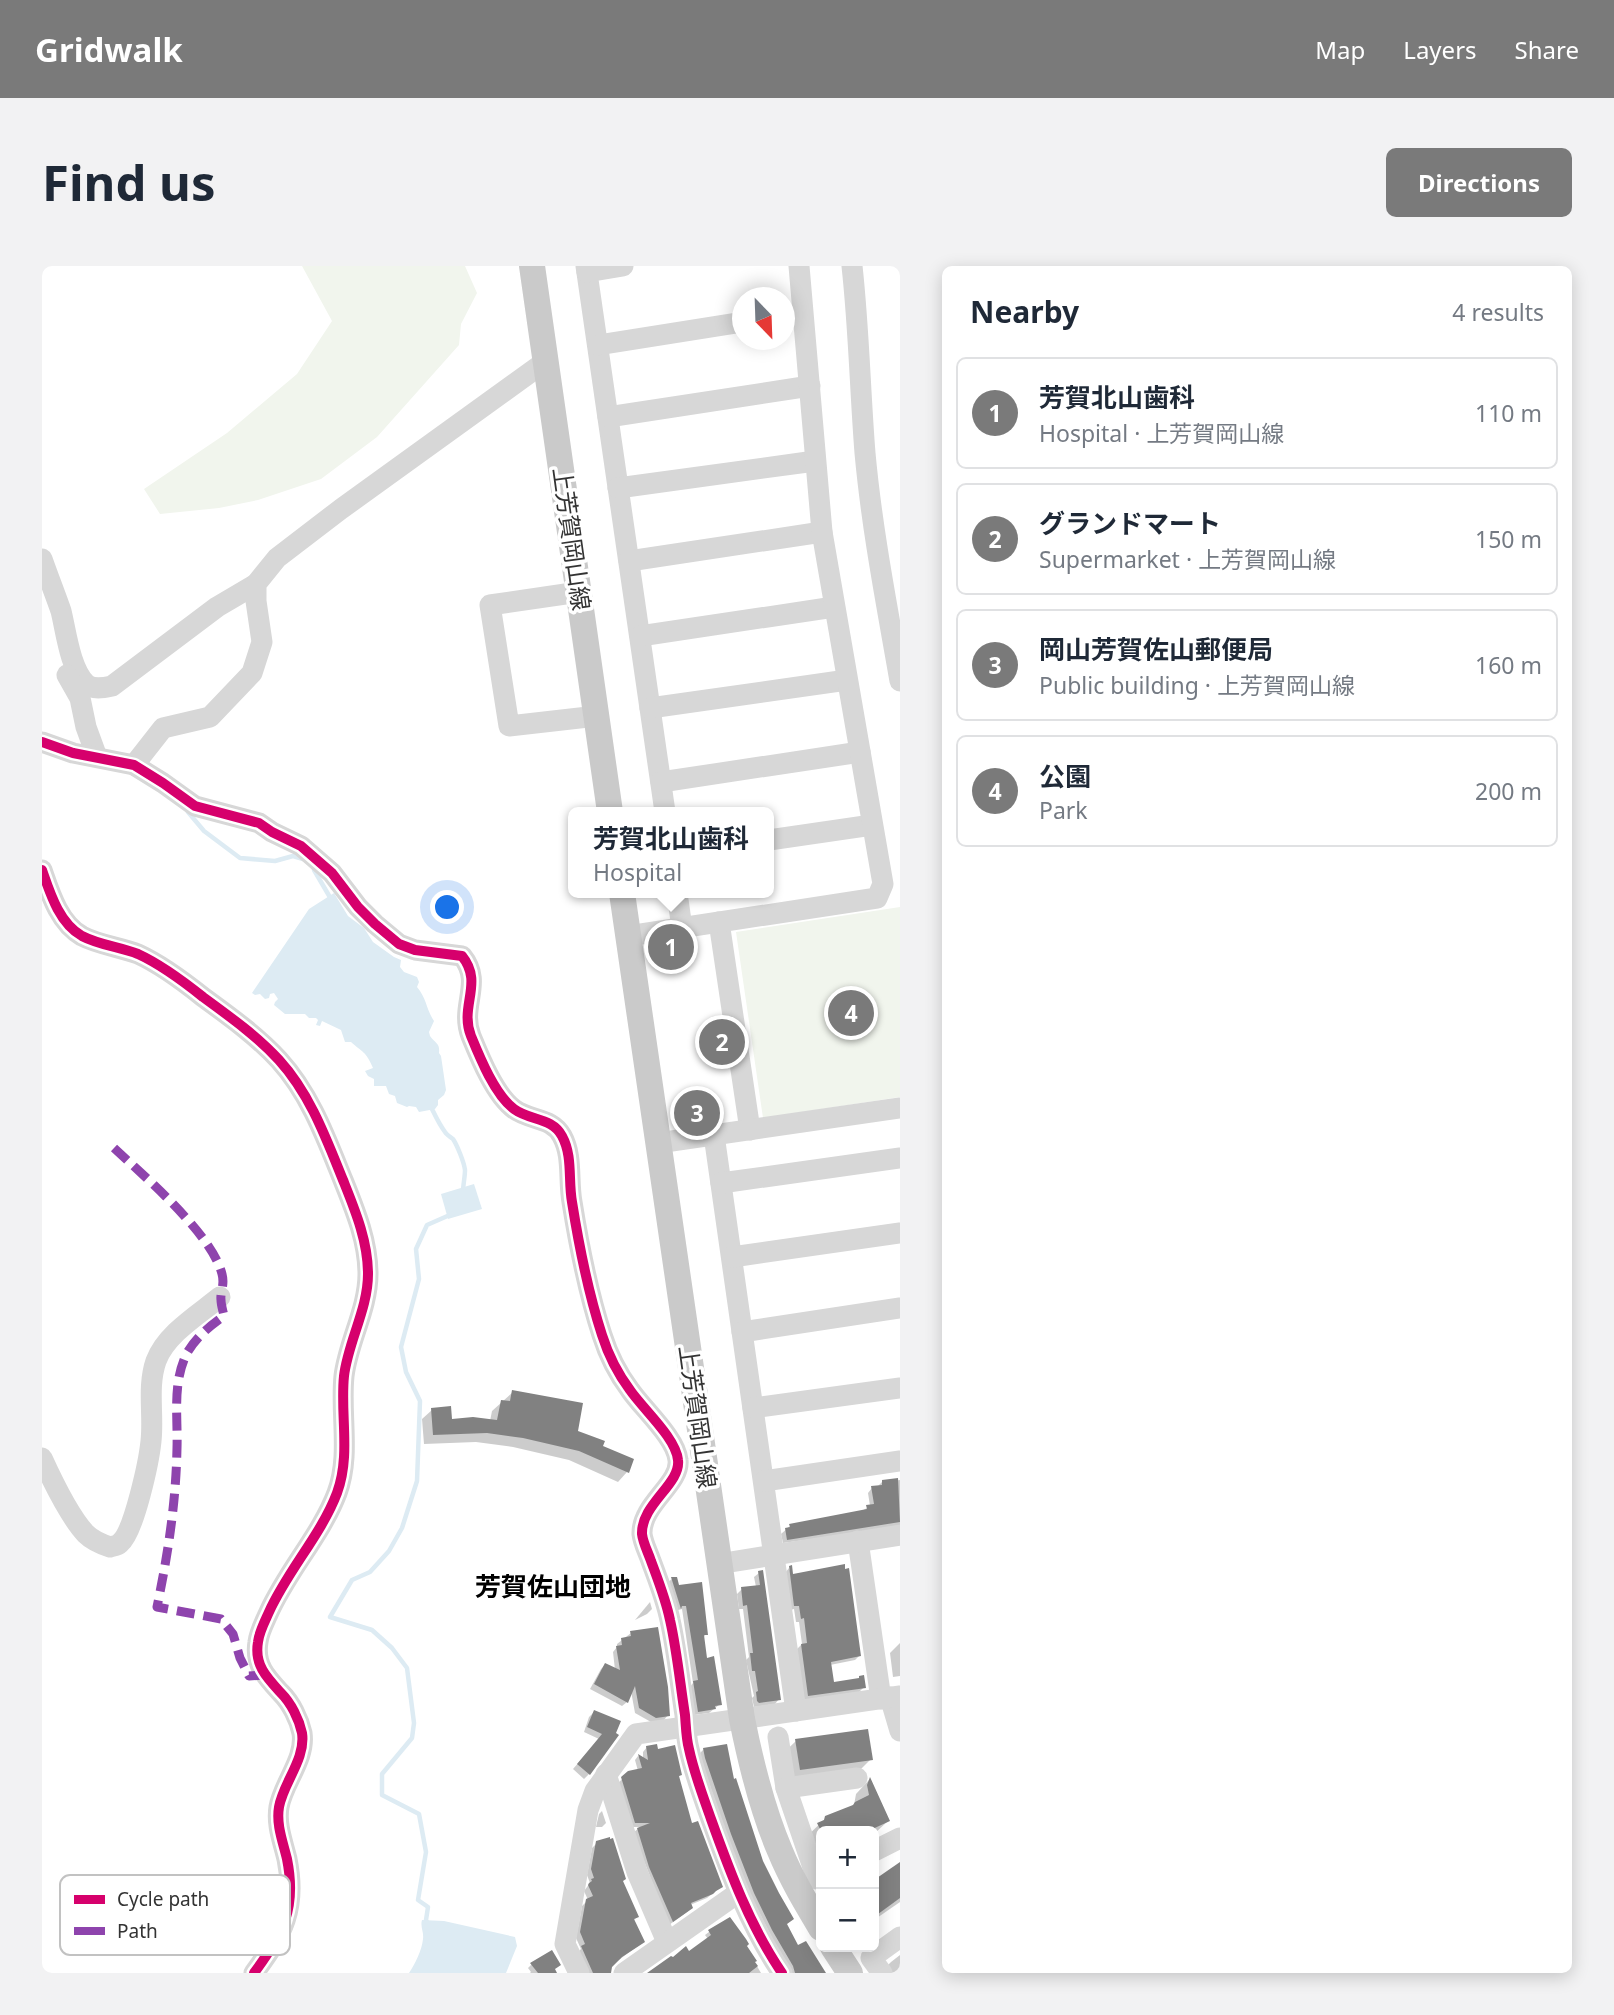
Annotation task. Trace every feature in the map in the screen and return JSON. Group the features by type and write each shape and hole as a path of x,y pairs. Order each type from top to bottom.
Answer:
{"main road":[{"name":"上芳賀岡山線","path":"532,266 609,807"},
{"name":"上芳賀岡山線","path":"623,898 742,1719 752,1766 779,1850 812,1882 816,1902"},
{"path":"836,1952 850,1973"}],"street":[{"path":"623,266 587,269 664,807"},
{"path":"795,304 799,266"},
{"path":"852,266 865,453 873,519 900,681"},
{"path":"628,936 877,898 883,884 822,532 810,386 795,318"},
{"path":"598,345 732,324"},
{"path":"42,559 77,671 87,685 100,689 112,686 217,607 256,584 277,558 546,361"},
{"path":"608,417 810,386"},
{"path":"618,488 815,461"},
{"path":"629,561 822,532"},
{"path":"134,765 163,728 210,717 252,673 262,642 256,584"},
{"path":"579,592 490,605 509,726 597,716"},
{"path":"640,636 834,607"},
{"path":"65,633 60,656 67,677 80,698 86,727 97,757"},
{"path":"650,708 847,680"},
{"path":"42,742 74,753 134,765 195,806 259,822 272,832 301,846 332,873 366,916 399,944 415,950 462,956 470,965 472,988 468,1000 467,1024 471,1037 495,1086 505,1100 525,1115 556,1126 568,1147 571,1198 602,1335 619,1374 677,1453 678,1467 647,1514 643,1522 642,1537 668,1611 688,1748 699,1786 738,1893 775,1970"},
{"path":"661,782 860,752"},
{"path":"774,839 872,825"},
{"path":"42,870 57,909 80,936 136,954 167,970 278,1059 301,1088 318,1119 361,1226 368,1275 344,1378 342,1405 346,1453 343,1473 327,1513 276,1597 258,1642 257,1657 261,1671 283,1694 292,1708 303,1736 279,1805 278,1822 289,1875"},
{"path":"678,898 682,928"},
{"path":"719,922 750,1129"},
{"path":"658,1143 900,1108"},
{"path":"714,1135 796,1711"},
{"path":"721,1184 900,1158"},
{"path":"732,1257 900,1233"},
{"path":"42,1458 86,1534 96,1542 110,1547 120,1543 129,1530 136,1508 151,1441 152,1380 156,1361 164,1346 220,1297"},
{"path":"742,1332 900,1308"},
{"path":"753,1409 900,1388"},
{"path":"764,1481 900,1461"},
{"path":"718,1564 900,1535"},
{"path":"858,1541 900,1731"},
{"path":"579,1973 565,1944 588,1810 595,1791 636,1734 891,1697"},
{"path":"778,1737 786,1788 812,1882"},
{"path":"606,1774 637,1872 667,1942"},
{"path":"786,1788 857,1778"},
{"path":"879,1848 900,1838"},
{"path":"290,1882 290,1906"},
{"path":"624,1973 738,1893"},
{"path":"882,1973 871,1958 900,1937"},
{"path":"254,1973 267,1955"}],"shaded area":[{"path":"302,266 465,266 477,293 461,324 459,345 377,437 321,479 258,500 219,508 160,514 144,489 227,433 297,374 332,321"},
{"path":"334,893 348,916 364,928 373,942 401,960 400,967 404,972 417,977 417,987 434,1021 429,1032 439,1047 446,1090 435,1109 419,1112 416,1107 397,1103 395,1096 389,1094 386,1086 374,1086 374,1079 365,1071 373,1068 368,1058 351,1042 345,1042 341,1030 322,1021 320,1026 316,1025 316,1018 309,1018 305,1014 285,1014 274,1005 278,999 274,993 265,999 260,994 252,993 309,909"},
{"path":"900,907 900,1097 763,1118 736,932"},
{"path":"474,1184 482,1209 448,1219 441,1194"},
{"path":"422,1920 444,1921 515,1937 517,1946 506,1973 409,1973 422,1943"}],"building":[{"path":"512,1390 583,1403 578,1431 605,1441 603,1446 634,1459 629,1473 579,1451 523,1438 487,1433 433,1435 431,1408 451,1406 452,1419 473,1417 497,1420 501,1400 510,1401"},
{"path":"898,1478 900,1522 787,1540 785,1528 790,1527 789,1524 867,1509 866,1505 874,1504 871,1486 882,1485 882,1480"},
{"path":"845,1564 845,1569 849,1568 861,1656 831,1662 834,1682 864,1675 866,1688 808,1696 801,1644 807,1643 804,1618 801,1619 799,1606 794,1606 789,1566 792,1565 793,1574"},
{"path":"763,1570 781,1700 759,1703 755,1671 752,1671 750,1653 753,1653 747,1605 743,1606 741,1587 760,1585 758,1571"},
{"path":"671,1577 677,1577 679,1585 702,1582 708,1635 704,1635 707,1658 714,1656 722,1705 715,1706 716,1709 698,1712 693,1681 698,1680 686,1606 681,1609"},
{"path":"658,1627 670,1716 656,1718 639,1708 635,1686 628,1703 594,1684 605,1663 620,1670 616,1646 622,1645 621,1638 631,1636 630,1631"},
{"path":"594,1710 621,1721 616,1733 619,1735 590,1775 577,1764 602,1734 587,1727"},
{"path":"868,1729 873,1760 800,1770 795,1739"},
{"path":"657,1744 658,1749 675,1745 682,1775 679,1776 692,1823 698,1821 723,1887 691,1903 693,1908 673,1922 649,1867 637,1828 650,1823 635,1823 621,1777 628,1771 642,1768 638,1754 648,1760 646,1746"},
{"path":"727,1744 734,1779 736,1778 763,1861 794,1919 787,1924 798,1945 806,1941 826,1973 795,1973 754,1893 731,1834 703,1748"},
{"path":"870,1777 890,1821 879,1826 818,1826 817,1823 824,1820 825,1816 853,1805 869,1795 867,1785"},
{"path":"613,1838 626,1879 623,1881 639,1917 634,1919 645,1942 622,1957 612,1967 611,1973 593,1973 581,1946 585,1944 580,1932 586,1899 593,1896 588,1885 594,1878 591,1869 596,1841"},
{"path":"900,1862 900,1898 879,1913 879,1889 879,1877"},
{"path":"730,1917 746,1939 749,1944 747,1946 757,1961 755,1962 758,1966 749,1973 647,1973 686,1946 689,1951 711,1935 708,1930"},
{"path":"552,1950 561,1965 555,1969 557,1973 538,1973 530,1963"}],"waterway":[{"path":"188,812 204,831 240,858 275,861 293,856 303,859"},
{"path":"314,870 331,899"},
{"path":"431,1107 460,1154 465,1170 463,1192"},
{"path":"428,1924 428,1907 418,1900 426,1852 419,1814 382,1795 382,1774 412,1738 414,1723 407,1668 392,1648 372,1630 330,1617 352,1580 370,1572 389,1551 402,1528 417,1481 420,1401 406,1372 401,1347 419,1279 416,1249 427,1225 452,1214"}],"marked path":[{"path":"114,1148 192,1224 216,1258 223,1278 221,1304 224,1316 191,1347 179,1376 173,1508 157,1607 221,1619 233,1634 249,1676 264,1675"}],"cycle path":[{"path":"42,742 73,753 134,765 195,806 259,823 301,846 332,873 358,907 399,944 415,950 462,956 471,976 468,1025 479,1055 494,1086 507,1103 520,1113 553,1125 562,1136 568,1152 571,1194 581,1252 604,1342 626,1384 676,1451 678,1460 674,1477 648,1513 642,1534 668,1613 677,1655 687,1741 696,1776 742,1898 760,1937 782,1973"},
{"path":"42,870 56,907 74,930 95,942 138,954 164,968 242,1027 279,1060 300,1087 323,1133 356,1214 366,1250 367,1287 344,1376 344,1450 341,1479 322,1523 285,1582 262,1627 257,1650 260,1664 285,1697 302,1733 301,1752 281,1798 278,1814 290,1875"},
{"path":"290,1877 290,1892"},
{"path":"254,1973 267,1955"}],"place":[{"name":"芳賀北山歯科","path":"671,947"},
{"name":"公園","path":"851,1013"},
{"name":"グランドマート","path":"722,1042"},
{"name":"岡山芳賀佐山郵便局","path":"697,1113"}],"district":[{"name":"芳賀佐山団地","path":"553,1587"}]}
